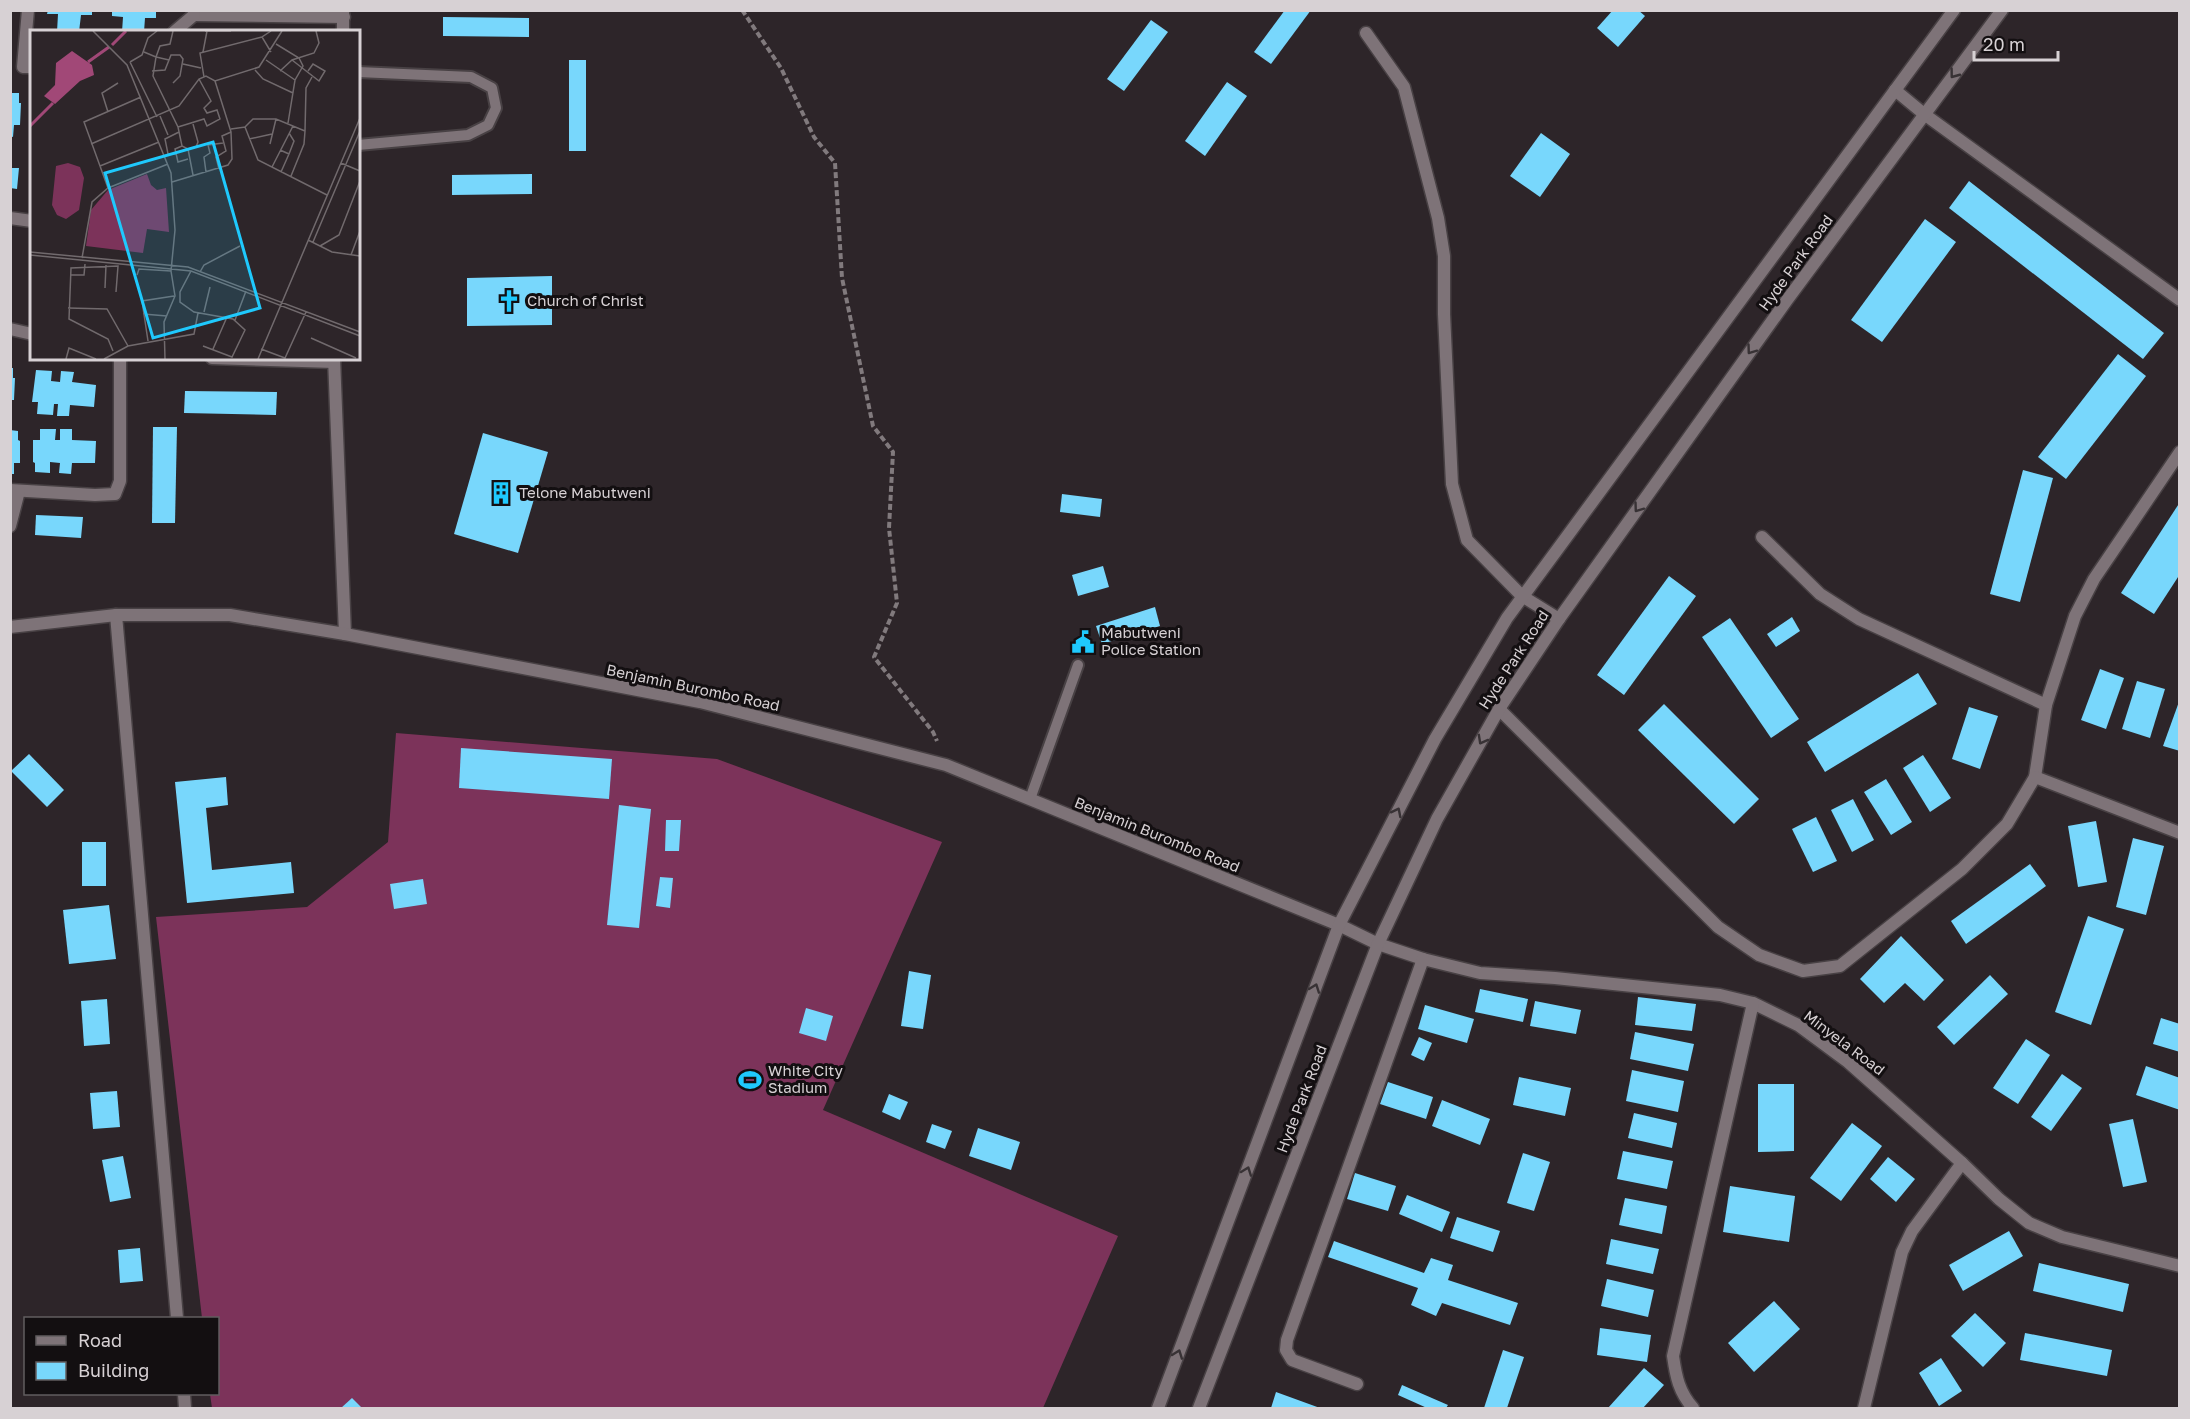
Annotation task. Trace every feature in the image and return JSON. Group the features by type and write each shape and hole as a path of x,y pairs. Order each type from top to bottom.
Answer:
{"street":[{"path":"22,67 28,10"},
{"name":"Hyde Park Road","path":"1158,1408 1339,925 1434,739 1522,596 1954,10"},
{"name":"Hyde Park Road","path":"1199,1408 1378,944 1437,819 1499,709 1559,619 1787,300 2002,10"},
{"path":"176,30 194,13 343,14 343,30"},
{"path":"1366,33 1404,87 1438,218 1444,256 1444,314 1452,484 1467,540 1522,596 1559,619"},
{"path":"1895,90 1924,114 2180,300"},
{"path":"10,218 30,221"},
{"path":"10,329 30,334"},
{"path":"10,526 15,490 115,494 120,481 120,360"},
{"path":"334,360 345,634"},
{"path":"1499,709 1718,927 1759,955 1803,971 1840,966 1962,869 2007,824 2035,777 2046,705 2075,616 2094,579 2180,452"},
{"path":"1762,537 1820,594 1859,619 2046,705"},
{"path":"116,615 177,1317"},
{"name":"Benjamin Burombo Road","path":"10,627 116,615 230,615 345,634 700,702 946,765 1339,925"},
{"path":"2035,777 2180,833"},
{"name":"Minyela Road","path":"1339,925 1378,944 1423,959 1480,973 1555,978 1720,995 1753,1003 1798,1025 1848,1062 2028,1223 2062,1237 2180,1266"},
{"path":"1357,1384 1292,1360 1286,1350 1287,1340 1423,959"},
{"path":"1693,1408 1684,1399 1676,1382 1673,1356 1753,1003"},
{"path":"1864,1408 1902,1252 1912,1231 1962,1163"}],"lane":[{"path":"360,72 471,77 492,88 496,108 488,125 468,135 360,145"},
{"path":"1030,799 1078,665"}],"path":[{"path":"742,10 781,68 814,137 835,163 842,278 873,426 893,452 889,528 897,603 874,657 933,732 946,765"}],"shaded area":[{"name":"White City Stadium","path":"396,733 717,759 942,842 823,1110 1118,1236 1043,1408 212,1408 210,1395 219,1395 219,1317 202,1317 156,917 307,907 388,842"}],"building":[{"path":"48,10 92,10 92,15 81,15 79,30 57,30 58,14 47,14"},
{"path":"112,10 156,10 156,18 145,18 144,30 122,30 123,17 112,16"},
{"path":"1285,10 1311,10 1271,64 1254,52"},
{"path":"1613,10 1638,10 1645,16 1618,47 1597,28"},
{"path":"443,17 529,18 529,37 443,36"},
{"path":"1151,20 1168,32 1124,91 1107,79"},
{"path":"569,60 586,60 586,151 569,151"},
{"path":"1227,82 1247,96 1205,156 1185,141"},
{"path":"10,93 19,93 19,103 21,103 20,125 14,125 13,137 10,136"},
{"path":"1541,133 1570,154 1540,197 1510,176"},
{"path":"10,168 19,168 17,189 10,188"},
{"path":"532,174 532,194 452,195 452,175"},
{"path":"1969,181 2164,333 2143,359 1949,208"},
{"path":"1925,219 1956,242 1882,342 1851,320"},
{"name":"Church of Christ","path":"552,276 552,325 467,326 467,278"},
{"path":"2118,354 2146,376 2066,479 2038,457"},
{"path":"10,368 13,368 13,378 15,378 14,400 10,400"},
{"path":"36,370 52,371 51,381 60,382 61,371 74,372 72,382 96,385 94,407 70,405 69,416 57,416 58,404 54,404 53,415 37,414 38,402 32,402"},
{"path":"185,391 277,392 276,415 184,413"},
{"path":"153,427 177,427 175,523 152,523"},
{"path":"40,429 56,429 55,440 60,440 60,429 72,429 72,440 96,441 95,463 72,463 71,474 59,473 60,463 50,462 50,473 35,472 33,440 40,440"},
{"path":"10,430 18,431 20,441 20,463 14,463 14,474 10,474"},
{"name":"Telone Mabutweni","path":"483,433 548,452 518,553 454,534"},
{"path":"2023,470 2053,478 2020,602 1990,594"},
{"path":"1062,494 1102,499 1100,517 1060,512"},
{"path":"2180,502 2180,574 2154,614 2121,593"},
{"path":"36,515 83,517 81,538 35,535"},
{"path":"1103,566 1109,587 1078,596 1072,575"},
{"path":"1669,576 1696,596 1624,695 1597,675"},
{"path":"1155,607 1160,626 1102,644 1096,626"},
{"path":"1792,617 1800,631 1776,647 1767,634"},
{"path":"1730,618 1799,719 1771,738 1702,637"},
{"path":"2100,669 2124,678 2106,729 2081,720"},
{"path":"1918,673 1937,704 1825,772 1807,742"},
{"path":"2137,681 2165,689 2150,738 2122,729"},
{"path":"2180,699 2180,751 2163,746"},
{"path":"1664,704 1759,799 1734,824 1638,730"},
{"path":"1969,707 1998,716 1980,769 1952,759"},
{"path":"461,748 612,759 609,799 459,788"},
{"path":"29,754 64,790 47,807 11,771"},
{"path":"1923,755 1951,798 1930,812 1903,768"},
{"path":"226,777 228,805 206,808 212,870 291,862 294,893 187,903 175,782"},
{"path":"1886,779 1912,822 1891,835 1864,792"},
{"path":"1853,799 1874,840 1852,852 1831,810"},
{"path":"619,805 651,809 639,928 607,925"},
{"path":"1816,817 1837,861 1813,872 1792,829"},
{"path":"666,820 681,820 679,851 665,851"},
{"path":"2096,821 2107,882 2078,887 2068,826"},
{"path":"2133,838 2164,846 2146,915 2116,907"},
{"path":"82,842 106,842 106,886 82,886"},
{"path":"2030,864 2046,886 1966,944 1951,921"},
{"path":"660,877 673,878 670,908 656,906"},
{"path":"423,879 427,904 394,909 390,884"},
{"path":"109,905 116,959 69,964 63,910"},
{"path":"2088,916 2124,929 2091,1025 2055,1012"},
{"path":"1901,936 1944,980 1924,1001 1905,983 1884,1003 1860,979"},
{"path":"909,971 931,975 923,1029 901,1026"},
{"path":"1990,975 2008,994 1954,1045 1937,1027"},
{"path":"1480,989 1528,999 1523,1022 1475,1012"},
{"path":"1638,997 1696,1004 1692,1031 1635,1025"},
{"path":"107,999 110,1044 84,1046 81,1001"},
{"path":"1535,1001 1581,1010 1576,1034 1530,1026"},
{"path":"1425,1005 1474,1019 1467,1043 1418,1029"},
{"path":"806,1008 833,1016 826,1041 799,1033"},
{"path":"2161,1018 2180,1024 2180,1052 2153,1044"},
{"path":"1635,1032 1694,1044 1688,1071 1630,1059"},
{"path":"1419,1037 1432,1043 1424,1061 1411,1055"},
{"path":"2026,1039 2050,1055 2018,1104 1993,1088"},
{"path":"2146,1066 2180,1078 2180,1110 2136,1095"},
{"path":"1632,1070 1684,1081 1678,1112 1626,1101"},
{"path":"2062,1074 2082,1088 2051,1131 2031,1117"},
{"path":"1519,1077 1571,1088 1565,1116 1513,1105"},
{"path":"1388,1082 1433,1097 1426,1119 1380,1104"},
{"path":"1758,1084 1794,1084 1794,1151 1758,1152"},
{"path":"117,1091 120,1127 93,1129 90,1093"},
{"path":"889,1094 908,1102 900,1120 882,1112"},
{"path":"1442,1100 1490,1119 1480,1145 1432,1126"},
{"path":"1634,1113 1677,1123 1672,1148 1628,1138"},
{"path":"2133,1119 2147,1182 2123,1187 2109,1124"},
{"path":"1852,1123 1882,1146 1841,1201 1810,1178"},
{"path":"932,1124 952,1131 945,1149 926,1142"},
{"path":"978,1128 1020,1142 1011,1170 969,1156"},
{"path":"1623,1151 1673,1161 1667,1189 1617,1179"},
{"path":"1523,1153 1550,1162 1534,1211 1507,1203"},
{"path":"123,1156 131,1198 110,1202 102,1160"},
{"path":"1888,1157 1915,1179 1896,1202 1870,1179"},
{"path":"1355,1173 1396,1186 1388,1211 1347,1199"},
{"path":"1730,1186 1795,1196 1789,1242 1723,1232"},
{"path":"1407,1195 1450,1212 1442,1232 1399,1214"},
{"path":"1625,1198 1667,1206 1662,1234 1619,1225"},
{"path":"1457,1217 1500,1231 1493,1252 1450,1238"},
{"path":"2009,1231 2023,1256 1963,1291 1949,1265"},
{"path":"1611,1239 1659,1249 1653,1274 1606,1264"},
{"path":"1334,1241 1424,1273 1431,1258 1453,1265 1448,1280 1518,1303 1510,1325 1442,1303 1436,1316 1411,1305 1418,1288 1328,1257"},
{"path":"140,1248 143,1281 120,1283 118,1250"},
{"path":"2039,1263 2129,1284 2123,1312 2033,1291"},
{"path":"1607,1279 1654,1290 1648,1317 1601,1306"},
{"path":"1774,1301 1800,1329 1754,1372 1728,1343"},
{"path":"1975,1313 2006,1343 1983,1367 1951,1336"},
{"path":"1600,1328 1651,1335 1647,1362 1597,1355"},
{"path":"2025,1333 2112,1350 2107,1376 2020,1360"},
{"path":"1503,1350 1524,1357 1507,1408 1484,1408"},
{"path":"1941,1358 1962,1391 1939,1406 1919,1373"},
{"path":"1644,1368 1664,1385 1643,1408 1608,1408"},
{"path":"1402,1385 1448,1405 1446,1408 1427,1408 1398,1395"},
{"path":"1276,1392 1320,1408 1271,1408"},
{"path":"352,1398 362,1408 341,1408"}],"place":[{"name":"Church of Christ","path":"509,301"},
{"name":"Telone Mabutweni","path":"501,493"},
{"name":"Mabutweni Police Station","path":"1083,642"},
{"name":"White City Stadium","path":"750,1080"}]}
